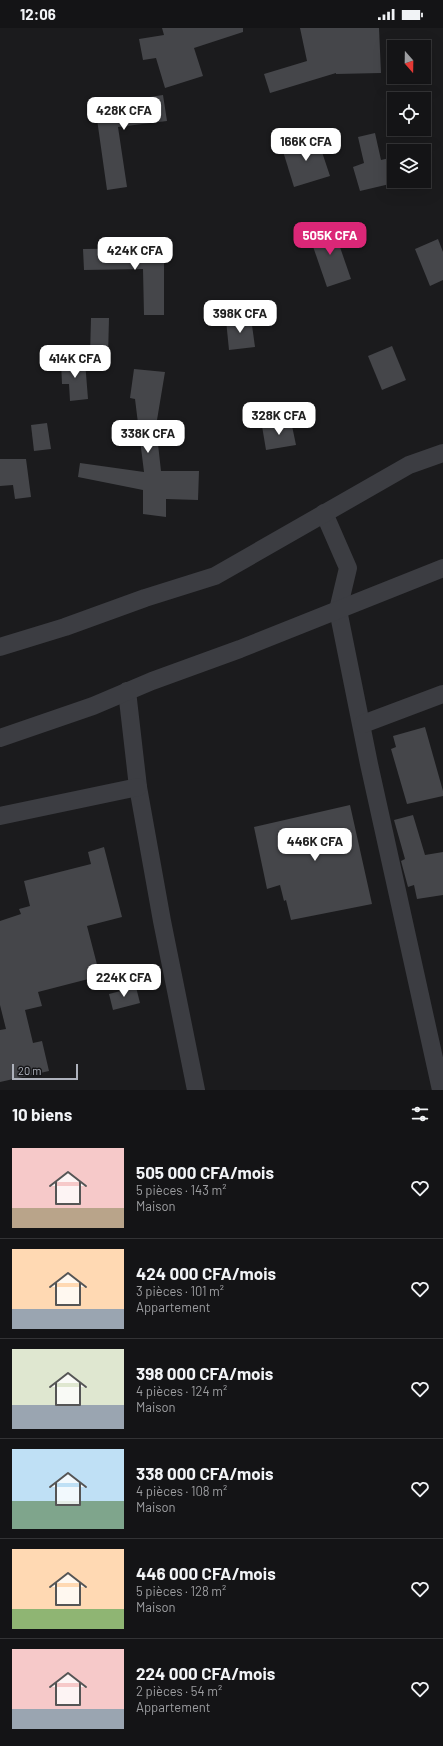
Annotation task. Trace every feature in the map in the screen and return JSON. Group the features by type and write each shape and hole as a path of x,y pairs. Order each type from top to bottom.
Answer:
{"street":[{"path":"0,647 65,627 145,598 215,576 409,465 443,453"},
{"path":"324,513 348,568 338,610 363,724 369,764 441,1090"},
{"path":"0,738 93,706 443,568"},
{"path":"127,692 138,787 162,921 196,1090"},
{"path":"363,724 443,694"},
{"path":"0,816 138,787"}],"building":[{"path":"162,28 243,28 243,32 194,48 203,76 165,88 156,58 143,60 139,39 164,35"},
{"path":"300,28 379,28 381,73 336,73 270,93 264,74 307,61"},
{"path":"163,95 167,121 118,127 127,187 107,190 95,105"},
{"path":"375,133 381,160 387,159 387,185 360,191 353,167 364,163 358,137"},
{"path":"317,137 330,176 294,187 282,148"},
{"path":"332,224 351,279 327,287 308,232"},
{"path":"438,239 443,252 443,280 430,286 415,249"},
{"path":"164,248 164,315 144,315 143,269 84,270 83,249"},
{"path":"91,318 109,318 108,357 90,357"},
{"path":"251,318 255,347 229,350 226,320"},
{"path":"392,346 406,380 382,390 368,356"},
{"path":"85,361 88,399 70,401 69,384 62,384 61,362"},
{"path":"134,369 165,372 156,426 161,471 199,471 198,500 166,499 166,517 143,514 143,490 78,477 80,463 144,472 135,399 130,398"},
{"path":"291,421 296,445 266,450 262,426"},
{"path":"47,423 51,449 34,451 31,425"},
{"path":"0,459 26,459 31,497 15,499 13,485 0,486"},
{"path":"425,727 443,791 443,796 407,804 391,749 396,747 393,736"},
{"path":"350,805 372,904 291,920 286,900 284,901 280,885 267,889 254,827"},
{"path":"413,815 425,855 443,852 443,895 417,899 414,885 408,887 401,861 405,859 394,820"},
{"path":"104,847 122,917 87,926 100,976 38,992 42,1006 25,1010 33,1043 42,1041 49,1071 0,1082 0,1030 6,1029 0,1005 0,921 21,914 19,909 30,906 24,881 91,864 88,852"},
{"path":"136,987 140,1003 113,1010 109,994"}]}
